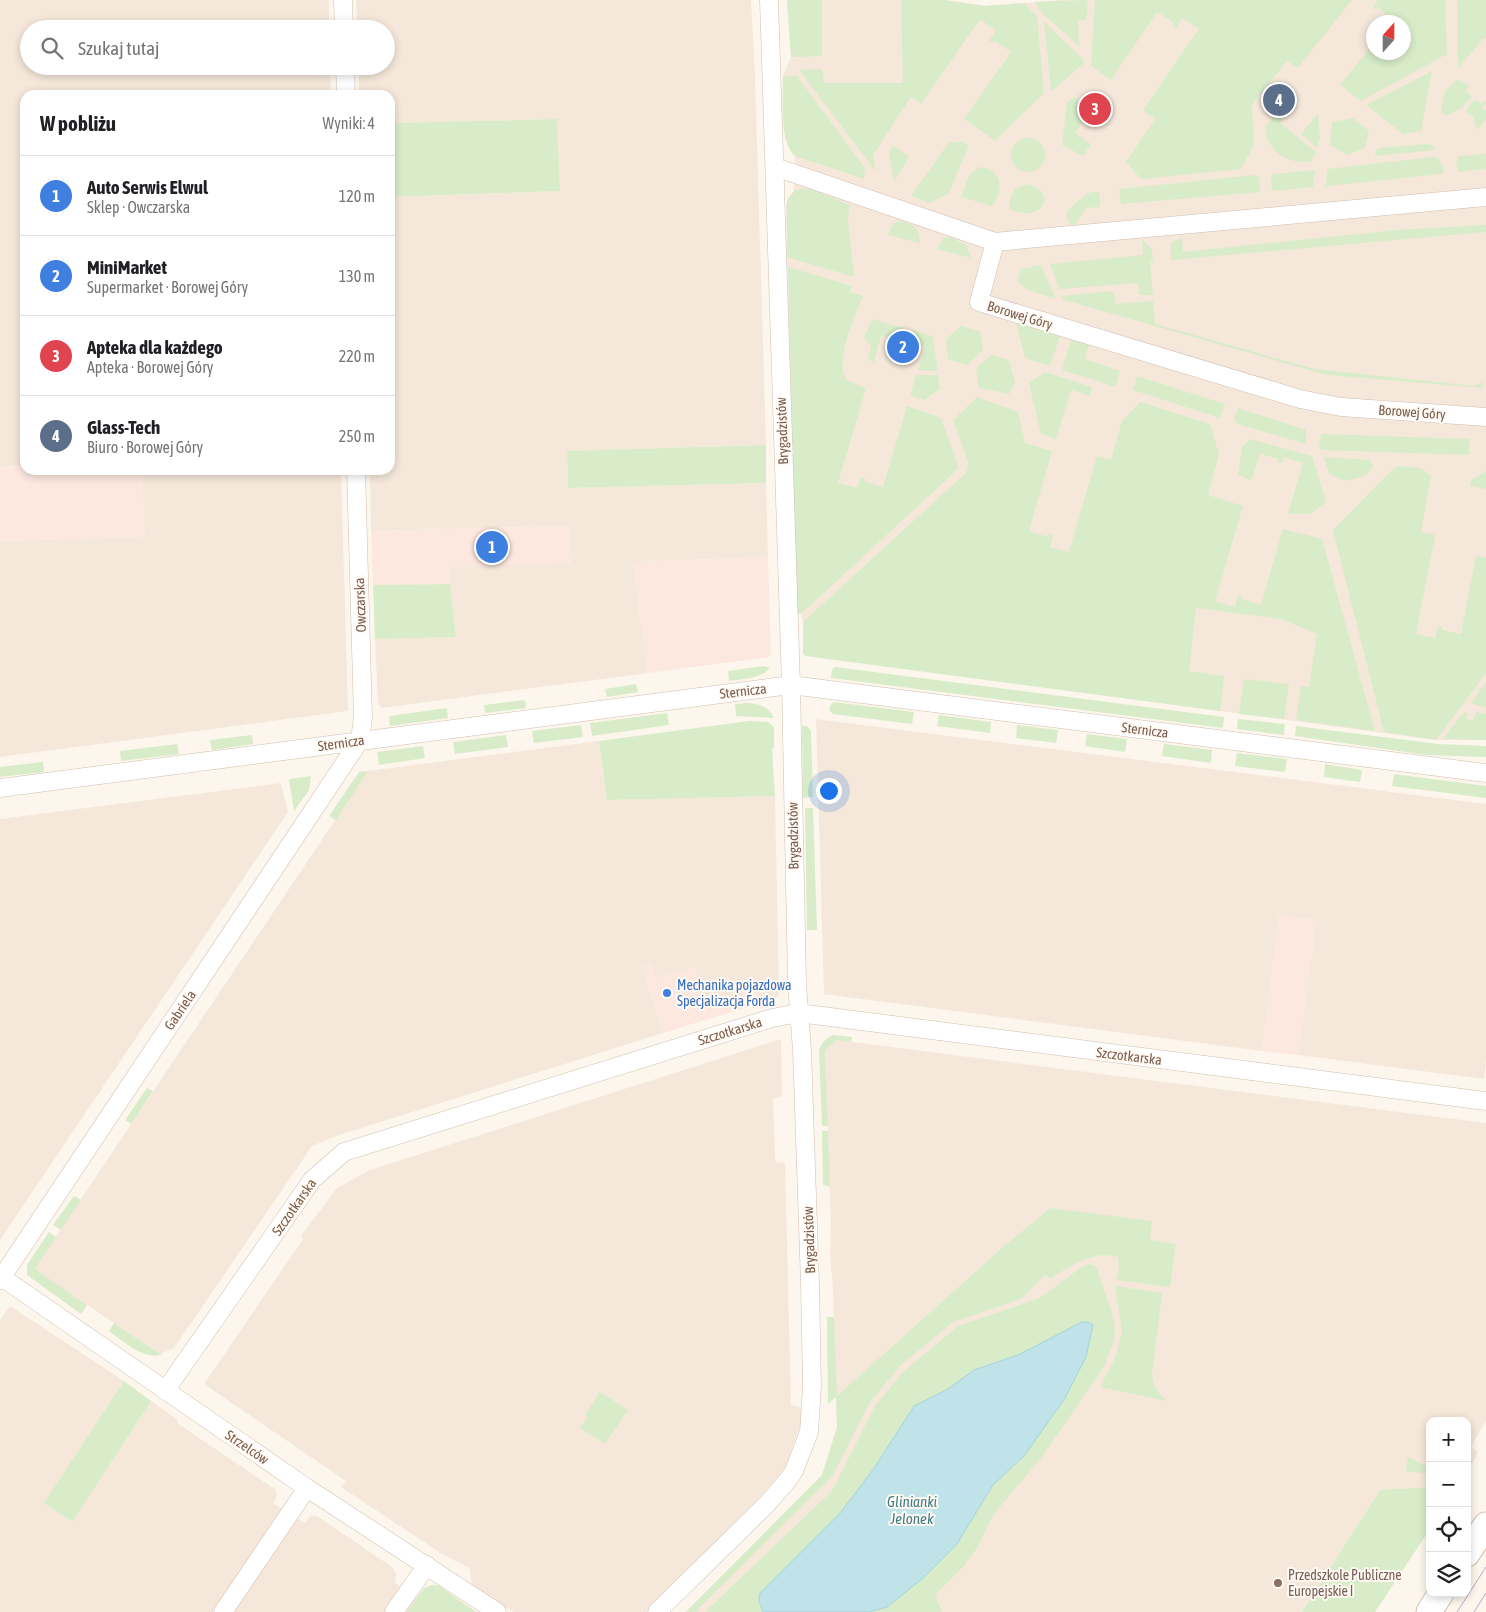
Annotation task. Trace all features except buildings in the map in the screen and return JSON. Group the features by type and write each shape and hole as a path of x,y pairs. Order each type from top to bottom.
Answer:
{"main road":[{"path":"1468,1552 1486,1525"},
{"path":"1429,1612 1438,1597"}],"street":[{"path":"343,0 344,20"},
{"name":"Brygadzistów","path":"656,1612 766,1505 788,1480 794,1472 809,1432 812,1386 810,1284 800,1013 797,984 791,685 769,0"},
{"path":"345,75 346,90"},
{"path":"775,167 995,242 1159,229 1486,198"},
{"name":"Borowej Góry","path":"995,242 979,302 1300,399 1360,408 1486,416"},
{"name":"Owczarska","path":"356,475 363,717 360,740"},
{"name":"Sternicza","path":"0,788 791,685 1486,773"},
{"name":"Gabriela","path":"1,1278 360,740"},
{"name":"Szczotkarska","path":"165,1391 312,1180 344,1152 772,1018 800,1013 1486,1101"},
{"name":"Strzelców","path":"1,1278 307,1488 497,1612"},
{"path":"223,1612 307,1488"},
{"path":"394,1612 427,1565"}],"shaded area":[{"path":"0,0 327,0 329,2 329,20 20,20 20,75 330,75 331,90 20,90 20,466 0,467"},
{"path":"356,0 751,0 766,445 567,451 568,488 766,483 768,557 633,562 648,673 381,708 378,703 375,639 456,637 448,567 571,562 569,526 371,531 370,475 395,475 395,197 560,191 557,119 395,123 395,90 359,90 359,75 395,75 395,20 357,20"},
{"path":"787,0 945,0 985,6 1060,0 1486,0 1486,740 1436,740 804,655 803,622 801,614 797,614 786,206 788,198 794,191 795,156 785,138 783,76 791,57"},
{"path":"20,466 20,475 142,475 145,537 0,541 0,467"},
{"path":"142,475 341,475 348,711 0,757 0,541 144,537"},
{"path":"569,526 571,563 449,567 450,584 373,585 371,531"},
{"path":"768,557 771,655 769,657 648,673 633,562"},
{"path":"816,719 1486,804 1486,1060 1484,1079 1298,1055 1316,920 1279,916 1262,1051 824,994"},
{"path":"599,741 607,800 775,796 779,996 767,1001 761,986 706,1003 656,978 652,964 643,968 663,1033 339,1135 312,1146 174,1348 160,1354 34,1269 368,771"},
{"path":"281,783 288,812 0,1240 0,819"},
{"path":"1279,916 1316,920 1298,1055 1262,1051"},
{"path":"652,964 657,978 695,966 706,1003 761,986 767,1001 663,1033 643,967"},
{"path":"781,1039 782,1096 773,1099 775,1154 776,1162 785,1163 791,1405 802,1408 800,1426 785,1468 728,1534 663,1593 649,1612 513,1612 472,1585 469,1568 442,1554 341,1487 346,1481 204,1384 303,1239 301,1236 337,1188 370,1170"},
{"path":"837,1040 1486,1123 1486,1420 1471,1447 1471,1417 1426,1417 1426,1487 1380,1490 1302,1612 686,1612 822,1475 837,1427 833,1289 830,1255 831,1224 825,1051"},
{"path":"10,1306 124,1381 45,1503 71,1522 151,1401 178,1420 177,1423 276,1490 277,1496 273,1503 305,1523 310,1516 317,1516 392,1567 396,1574 395,1583 417,1598 424,1588 439,1586 476,1612 0,1612 0,1320"},
{"path":"1471,1447 1478,1452 1471,1465"}],"green space":[{"path":"787,0 822,0 822,56 791,57"},
{"path":"901,0 945,0 985,6 1024,3 1037,16 1044,93 995,141 964,119 1011,52 995,41 993,43 989,41 996,31 980,19 921,104 911,97 873,155 876,172 799,70 822,69 824,83 903,83"},
{"path":"1086,0 1088,2 1086,21 1078,20 1079,46 1043,14 1034,2"},
{"path":"1095,0 1352,0 1298,68 1287,61 1252,105 1254,145 1241,169 1141,179 1126,162 1155,119 1143,110 1199,29 1182,18 1176,28 1172,26 1174,23 1157,12 1111,80 1091,66"},
{"path":"1378,0 1445,0 1447,54 1361,101 1340,85 1366,53 1366,60 1411,60 1411,15 1387,15 1378,7 1376,10 1373,7"},
{"path":"1457,0 1486,0 1486,39 1484,38 1458,68"},
{"path":"1044,22 1083,59 1084,63 1051,92"},
{"path":"1432,71 1421,131 1403,134 1366,105"},
{"path":"783,76 797,76 865,168 864,179 795,156 786,141 784,130"},
{"path":"1458,79 1469,86 1466,91 1472,96 1462,108 1446,116 1441,111 1445,91"},
{"path":"1074,97 1091,108 1075,133 1091,144 1083,156 1062,145 1067,103"},
{"path":"1475,99 1481,104 1483,101 1486,103 1482,108 1486,111 1486,119 1477,130 1473,117 1465,111"},
{"path":"1278,112 1284,117 1280,123 1316,152 1311,162 1294,161 1286,158 1279,154 1270,143 1265,126"},
{"path":"1318,113 1320,138 1317,148 1301,134"},
{"path":"1353,118 1369,131 1365,148 1347,155 1330,145 1332,122"},
{"path":"557,119 560,191 395,197 395,123"},
{"path":"1028,138 1040,143 1045,155 1040,167 1028,172 1016,167 1011,155 1016,143"},
{"path":"949,142 960,142 969,145 949,193 929,203 911,196"},
{"path":"1428,144 1433,146 1435,150 1375,156 1376,150 1379,148"},
{"path":"893,145 909,157 894,182 889,152"},
{"path":"1486,154 1486,169 1458,172 1456,161 1459,156"},
{"path":"1434,157 1442,163 1443,174 1326,186 1327,169"},
{"path":"980,167 993,172 999,181 999,193 992,206 961,197 970,174"},
{"path":"1315,170 1313,187 1272,191 1271,177 1273,174"},
{"path":"1256,175 1259,178 1260,192 1121,204 1119,189"},
{"path":"1029,184 1043,194 1042,206 1030,213 1021,213 1010,209 1009,203 1014,189"},
{"path":"811,189 850,205 848,219 854,277 787,257 787,201 794,191"},
{"path":"1097,191 1100,195 1100,207 1086,208 1074,226 1071,226 1067,218 1067,211 1086,194"},
{"path":"901,221 915,228 919,235 920,243 888,235 893,223"},
{"path":"1486,225 1486,232 1171,260 1171,242 1182,238 1183,252 1397,230"},
{"path":"951,237 967,246 971,258 937,249 943,238"},
{"path":"1142,240 1152,249 1153,262 1150,262 1153,295 1139,295 1138,283 1059,289 1050,264 1143,255"},
{"path":"1041,265 1056,299 1028,290 1017,281 1021,269"},
{"path":"788,267 852,286 850,292 863,296 847,339 843,364 844,374 848,381 866,388 838,483 857,488 861,477 865,478 864,481 883,487 907,406 941,418 959,468 801,614 797,614"},
{"path":"1110,291 1114,294 1116,304 1153,301 1155,324 1314,369 1475,386 1482,382 1484,388 1327,375 1064,300 1062,296"},
{"path":"872,319 904,328 901,341 881,336 874,362 868,360 871,347 864,338"},
{"path":"1016,323 1060,336 1050,366 1025,358"},
{"path":"961,326 980,331 983,350 967,365 948,359 946,339"},
{"path":"912,330 932,336 938,371 918,370 925,346 909,341"},
{"path":"1071,340 1089,345 1085,359 1120,371 1116,387 1062,370"},
{"path":"992,355 1009,360 1015,383 1009,394 979,388 976,368"},
{"path":"1045,372 1092,387 1090,396 1071,390 1056,439 1041,434 1029,383"},
{"path":"916,375 938,375 940,389 924,400 910,396"},
{"path":"1137,376 1225,404 1220,418 1133,390"},
{"path":"977,397 1018,412 1025,443 1052,451 1029,531 1048,537 1049,534 1053,535 1050,547 1069,552 1097,456 1111,460 1122,421 1140,402 1210,424 1219,454 1208,495 1243,506 1215,601 1235,607 1238,595 1242,596 1242,599 1261,605 1283,529 1322,539 1375,731 1296,720 1301,686 1309,687 1317,634 1281,619 1196,608 1189,671 1224,676 1220,711 805,656 803,653 803,622 966,473 969,464 953,420"},
{"path":"1238,408 1306,430 1306,444 1237,424 1234,419"},
{"path":"1321,434 1469,439 1469,455 1322,450 1319,447"},
{"path":"1250,439 1312,456 1326,502 1311,514 1288,514 1303,463 1284,457 1282,463 1277,462 1278,459 1260,454 1251,481 1238,474 1242,447"},
{"path":"766,445 766,483 568,488 567,451"},
{"path":"1324,457 1370,460 1373,467 1365,476 1345,481 1329,474"},
{"path":"1399,466 1421,468 1431,476 1421,532 1435,535 1416,634 1435,638 1438,626 1442,627 1442,630 1461,634 1476,556 1486,558 1486,673 1436,740 1384,732 1333,530 1394,468"},
{"path":"1486,471 1486,489 1470,486 1471,480"},
{"path":"450,584 456,637 375,639 373,585"},
{"path":"763,666 770,668 763,674 752,678 729,681 728,671"},
{"path":"835,667 1224,717 1223,728 831,678 832,670"},
{"path":"1244,679 1289,684 1284,719 1239,714"},
{"path":"1486,682 1486,708 1471,703"},
{"path":"636,684 638,692 607,697 605,689"},
{"path":"525,700 526,708 485,713 484,705"},
{"path":"834,702 914,712 912,724 833,714 829,710"},
{"path":"747,703 763,706 774,718 736,716 735,704"},
{"path":"447,708 448,718 390,726 389,716"},
{"path":"1464,712 1468,714 1466,718 1472,721 1477,712 1486,714 1486,740 1443,739"},
{"path":"667,713 669,725 592,736 590,723"},
{"path":"939,715 991,722 990,733 937,726"},
{"path":"1238,719 1285,724 1284,735 1237,729"},
{"path":"749,721 768,722 774,727 774,748 772,749 775,796 607,800 599,741"},
{"path":"581,725 583,737 534,743 532,731"},
{"path":"1017,725 1058,730 1056,743 1016,738"},
{"path":"802,726 807,726 811,731 813,797 803,798"},
{"path":"1296,726 1438,744 1486,746 1486,757 1426,755 1295,736"},
{"path":"1087,734 1127,739 1125,752 1085,746"},
{"path":"252,735 253,744 212,750 210,740"},
{"path":"506,735 508,747 455,754 453,742"},
{"path":"177,744 179,754 121,761 120,751"},
{"path":"1164,744 1212,750 1211,763 1162,756"},
{"path":"423,746 425,758 379,765 377,752"},
{"path":"1237,753 1287,759 1285,772 1235,766"},
{"path":"43,762 44,772 0,777 0,767"},
{"path":"1325,764 1362,770 1360,782 1324,777"},
{"path":"368,771 336,820 329,816 359,772"},
{"path":"1394,774 1486,786 1486,798 1392,786"},
{"path":"311,776 309,790 294,811 289,779"},
{"path":"805,808 813,808 817,930 807,930"},
{"path":"832,1035 852,1037 851,1042 837,1040 825,1051 828,1126 822,1126 819,1049 823,1042"},
{"path":"147,1088 153,1091 131,1124 125,1120"},
{"path":"822,1131 828,1131 830,1187 823,1185"},
{"path":"74,1196 81,1200 61,1230 53,1225"},
{"path":"1050,1208 1152,1221 1150,1240 1176,1244 1170,1287 1116,1280 1119,1269 1118,1257 1108,1255 1091,1257 1051,1278 1045,1275 1021,1299 953,1322 902,1364 870,1402 832,1477 695,1612 686,1612 822,1475 837,1427 836,1397 828,1404 827,1317 834,1317 837,1396 1001,1249"},
{"path":"49,1232 56,1237 35,1269 87,1305 81,1314 27,1275 27,1265"},
{"path":"1090,1264 1096,1266 1113,1316 1115,1331 1113,1343 1104,1367 1041,1458 993,1515 977,1548 963,1567 935,1595 942,1612 869,1612 888,1607 957,1545 993,1485 1024,1456 1065,1398 1086,1357 1093,1325 1082,1322 1018,1355 974,1370 948,1389 914,1406 875,1467 841,1512 760,1593 759,1601 763,1612 705,1612 832,1491 875,1406 903,1372 958,1326 1040,1298 1083,1266"},
{"path":"1115,1286 1162,1293 1152,1374 1156,1389 1167,1401 1100,1387 1115,1358 1122,1332"},
{"path":"114,1323 162,1355 155,1356 140,1352 127,1344 109,1331"},
{"path":"124,1381 151,1401 72,1522 44,1503"},
{"path":"600,1392 628,1410 605,1444 580,1428 588,1417 585,1415"},
{"path":"1408,1457 1426,1466 1426,1474 1406,1471"},
{"path":"1426,1487 1426,1535 1375,1612 1302,1612 1380,1490"},
{"path":"432,1585 439,1586 476,1612 407,1612 424,1588"}],"water":[{"name":"Glinianki Jelonek","path":"1082,1322 1093,1325 1086,1357 1065,1398 1024,1456 993,1485 957,1544 922,1579 887,1607 869,1612 763,1612 759,1601 760,1593 841,1512 875,1467 914,1406 948,1389 974,1370 1018,1355"}],"tram line":[{"path":"1457,1612 1486,1567"},
{"path":"1474,1612 1486,1593"}],"place":[{"name":"Glass-Tech","path":"1279,100"},
{"name":"Apteka dla każdego","path":"1095,109"},
{"name":"MiniMarket","path":"903,347"},
{"name":"Auto Serwis Elwul","path":"492,547"},
{"name":"Mechanika pojazdowa Specjalizacja Forda","path":"667,993"},
{"name":"Przedszkole Publiczne Europejskie I","path":"1278,1583"}]}
